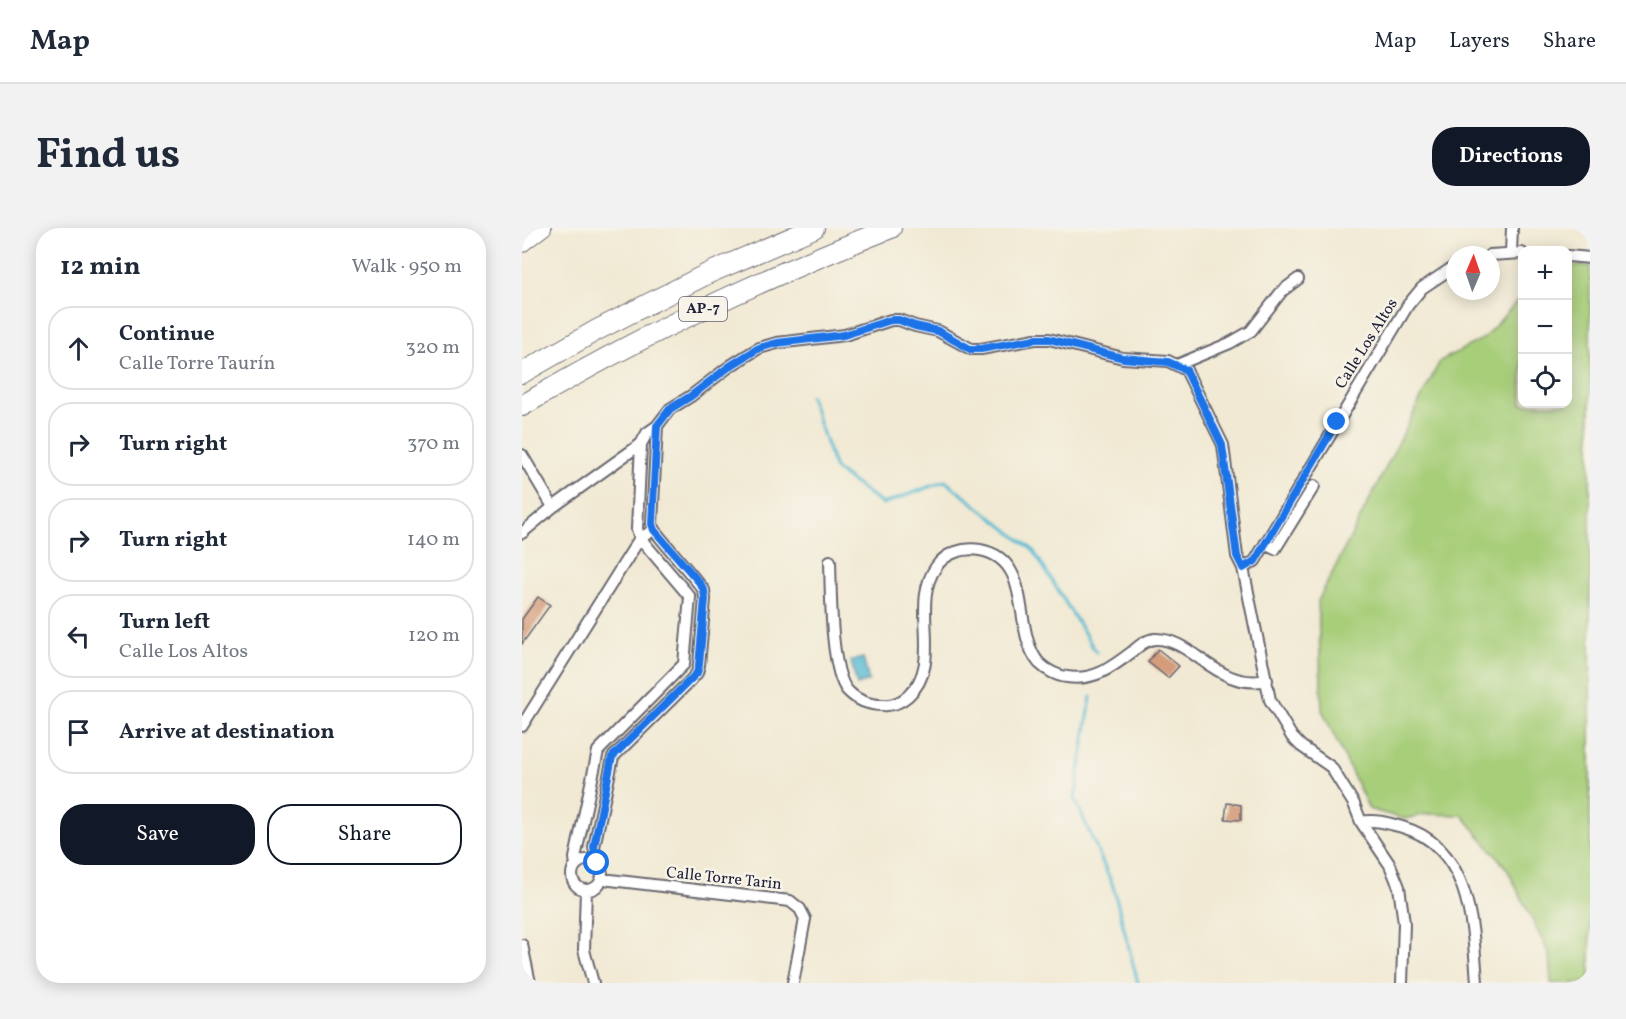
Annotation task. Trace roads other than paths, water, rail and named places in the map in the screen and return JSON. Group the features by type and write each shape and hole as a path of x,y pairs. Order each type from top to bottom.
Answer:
{"highway":[{"name":"AP-7","path":"522,373 597,330 709,273 814,228"},
{"name":"AP-7","path":"522,406 708,306 822,255 891,228"}],"street":[{"path":"522,245 544,228"},
{"path":"1500,254 1517,253 1512,228"},
{"path":"1572,256 1590,258"},
{"name":"Calle Los Altos","path":"1243,568 1255,561 1408,305 1422,288 1446,272"},
{"path":"1177,364 1230,343 1251,331 1282,291 1298,279"},
{"path":"522,533 553,507 641,444 647,433 657,426 670,409 759,348 777,343 844,335 891,320 899,320 938,331 970,349 1049,339 1123,358 1177,364 1186,370 1222,445 1237,556 1243,568 1270,700 1280,719 1301,746 1331,767 1354,804 1361,822 1390,865 1399,887 1404,923 1402,983"},
{"path":"641,444 637,529 640,538 690,597 684,664 598,751 576,851 576,865 572,875 574,883 586,891 596,888 602,879 594,847 612,757 697,673 699,665 704,590 654,530 652,524 657,426"},
{"path":"522,455 553,507"},
{"name":"Calle Los Altos","path":"1265,544 1275,549 1314,486"},
{"path":"522,726 640,538 654,530"},
{"path":"831,561 832,628 840,676 846,689 858,700 873,705 887,706 902,701 918,686 925,665 926,608 931,574 942,559 957,552 973,549 996,556 1013,573 1025,633 1032,652 1045,669 1061,676 1078,679 1096,676 1112,668 1144,642 1155,639 1178,644 1198,659 1233,678 1255,682 1267,680"},
{"path":"1361,822 1371,820 1407,828 1430,839 1446,855 1459,875 1466,901 1475,949 1477,983"},
{"path":"576,865 590,860 597,863"},
{"name":"Calle Torre Tarin","path":"602,879 795,903 805,919 793,983"},
{"path":"586,891 584,950 592,983"},
{"path":"522,945 530,983"}],"water":[{"path":"863,658 869,681 857,685 851,661"}],"waterway":[{"path":"810,396 835,469 883,504 945,481 1033,550 1096,652"},
{"path":"1091,697 1075,799 1113,886 1138,983"}]}
